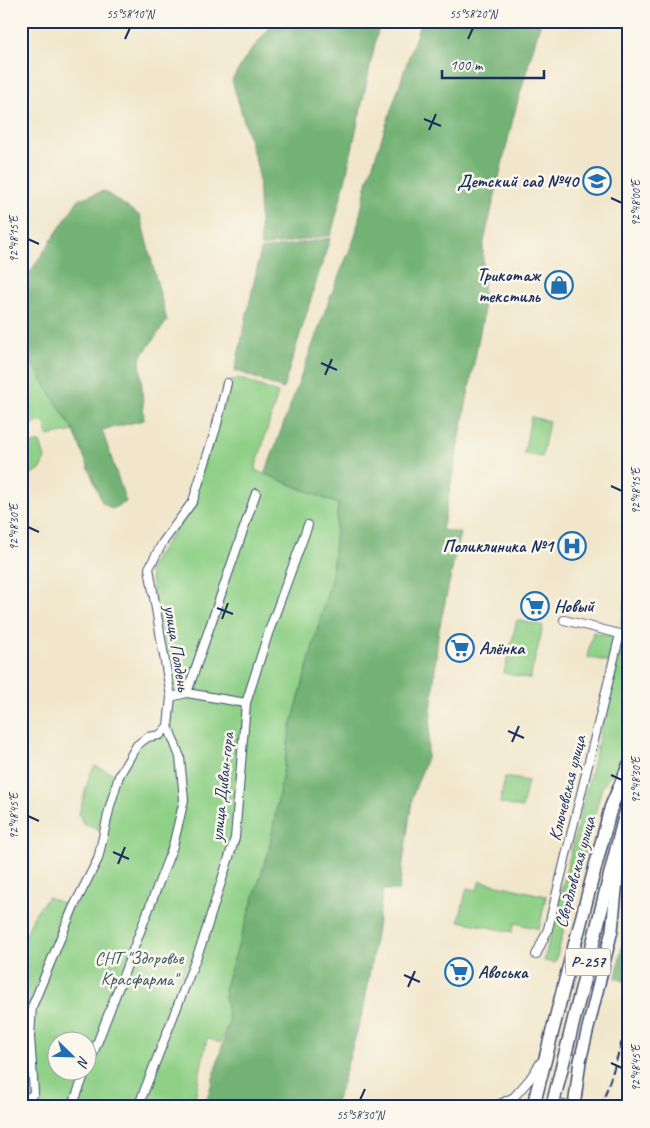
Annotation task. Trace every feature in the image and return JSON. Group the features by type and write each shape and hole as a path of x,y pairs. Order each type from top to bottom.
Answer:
{"highway":[{"name":"Свердловская улица","path":"533,1107 611,807 629,765"},
{"name":"Свердловская улица","path":"552,1105 629,798"}],"main road":[{"path":"570,1106 589,1019 612,930 624,817"}],"street":[{"name":"улица Полдень","path":"98,1040 173,846 184,800 180,757 168,726 171,697 149,568 164,542 193,501 216,428 227,383"},
{"path":"187,693 256,493"},
{"name":"улица Диван-гора","path":"138,1107 202,943 234,838 246,703 269,631 308,525"},
{"path":"564,620 621,633"},
{"name":"Ключевская улица","path":"536,955 548,929 621,633"},
{"path":"171,697 187,693 246,703"},
{"path":"21,1105 34,1093 30,1037 32,1006 73,908 98,859 119,776 137,745 148,737 160,735 168,726"},
{"path":"494,1107 514,1097 547,1054"},
{"name":"улица Полдень","path":"72,1107 83,1080"},
{"path":"552,1105 570,1106"}],"green space":[{"path":"275,21 380,21 345,181 331,235 261,247 258,169 232,80 246,57"},
{"path":"421,21 541,21 513,118 483,246 483,316 442,530 460,533 438,634 427,758 413,794 399,890 383,890 364,1007 335,1107 205,1107 229,1021 224,990 269,850 291,727 332,576 338,504 265,474 331,295 355,237 368,179"},
{"path":"104,191 140,216 167,321 140,358 144,420 102,430 126,502 112,509 102,502 74,431 21,343 21,286 79,199"},
{"path":"330,238 283,389 235,370 261,250"},
{"path":"31,362 74,431 48,436 44,421 21,427 21,370"},
{"name":"СНТ \"Здоровье Красфарма\"","path":"239,378 278,393 255,470 338,504 332,576 291,727 269,850 224,990 229,1021 220,1043 207,1038 193,1107 21,1107 34,1093 32,1007 21,1002 21,947 35,913 48,897 73,908 98,859 105,831 84,825 79,814 90,774 95,766 119,776 137,745 168,726 171,697 149,568 193,501 227,383"},
{"path":"531,417 549,421 542,457 524,454"},
{"path":"40,442 45,458 41,469 23,478 21,484 21,449"},
{"path":"629,586 629,732 620,763 602,787 555,963 544,961 624,638 621,624"},
{"path":"517,620 543,626 530,679 504,673"},
{"path":"593,632 615,637 609,662 587,657"},
{"path":"505,777 528,781 522,808 500,803"},
{"path":"480,881 546,896 539,929 515,923 512,932 459,921 467,888 477,890"},
{"path":"629,911 629,983 616,978"}],"railway":[{"path":"601,1107 629,1017"}],"place":[{"name":"Детский сад №40","path":"597,181"},
{"name":"Трикотаж текстиль","path":"559,285"},
{"name":"Поликлиника №1","path":"572,546"},
{"name":"Новый","path":"535,606"},
{"name":"Алёнка","path":"460,648"},
{"name":"Авоська","path":"459,972"}]}
